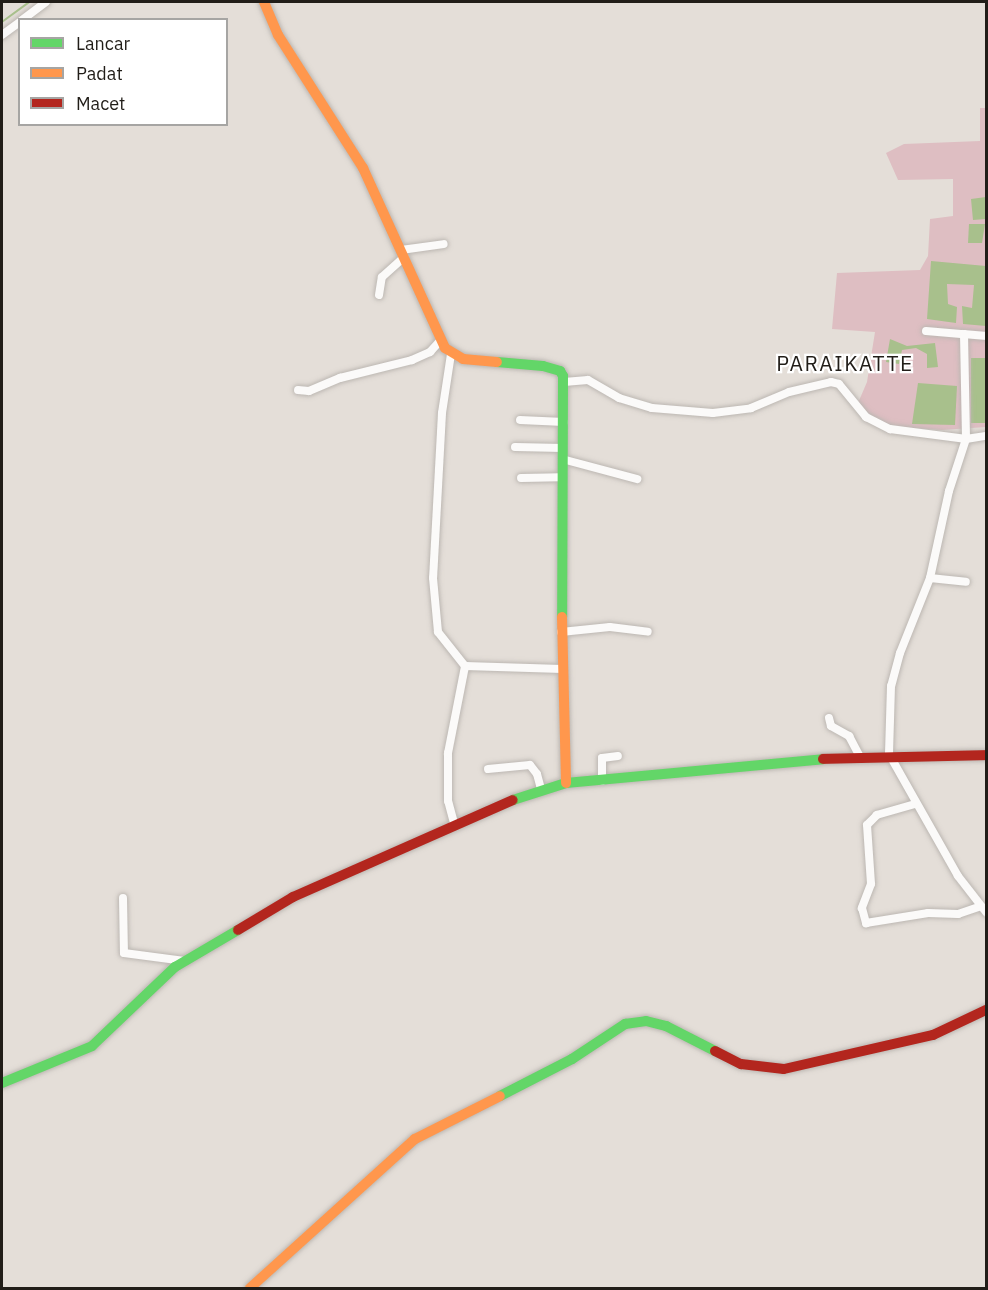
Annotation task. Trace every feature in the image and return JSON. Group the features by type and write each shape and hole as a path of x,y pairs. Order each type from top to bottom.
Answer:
{"street":[{"path":"25,18 46,2"},
{"path":"264,2 278,35 363,168 440,341 451,354 554,368 560,371 564,382 560,477 561,632 566,783"},
{"path":"2,35 18,23"},
{"path":"379,295 382,277 402,253 444,244"},
{"path":"926,331 987,336"},
{"path":"915,804 877,815 867,825 871,884 862,908 866,923 928,914 958,914 984,909 958,876 915,804 889,754 891,686 900,653 930,578 949,491 966,439 964,334"},
{"path":"298,390 309,391 340,378 412,360 430,352 440,341"},
{"path":"451,354 442,413 433,599 443,643 465,666 562,669"},
{"path":"564,382 588,380 619,398 652,408 720,413 751,408 789,392 831,382 839,384 866,417 890,429 966,439 987,436"},
{"path":"520,420 564,422"},
{"path":"515,447 562,453 637,479"},
{"path":"521,478 560,477"},
{"path":"930,578 966,582"},
{"path":"561,632 610,627 648,632"},
{"path":"454,823 448,801 448,753 465,666"},
{"path":"829,718 831,726 849,736 859,755"},
{"path":"2,1083 92,1046 184,961 293,897 454,823 541,789 566,783 859,755 987,755"},
{"path":"602,781 602,758 618,756"},
{"path":"489,769 530,765 537,774 541,789"},
{"path":"123,898 124,953 184,961"},
{"path":"250,1288 415,1138 572,1059 625,1024 646,1021 666,1026 741,1064 784,1069 933,1035 987,1010"}],"shaded area":[{"path":"980,108 986,108 986,427 942,430 880,426 855,410 867,382 875,332 832,329 837,273 920,270 928,256 930,219 953,216 953,179 898,180 886,153 904,144 980,141"},
{"path":"986,197 986,219 973,220 971,199"},
{"path":"969,224 985,224 982,243 968,243"},
{"path":"931,261 986,266 986,326 963,324 962,306 972,308 974,285 947,284 948,304 957,307 956,323 927,319"},
{"path":"890,339 907,346 935,343 938,367 927,368 927,354 916,348 902,350 899,364 886,362"},
{"path":"971,358 986,358 986,423 971,423"},
{"path":"918,383 957,386 955,425 912,424"}],"waterway":[{"path":"2,22 30,2"}],"traffic: fast":[{"path":"497,362 543,366 560,371 563,376 562,617"},
{"path":"513,800 566,783 823,759"},
{"path":"2,1083 92,1046 175,967 238,930"},
{"path":"500,1096 572,1059 625,1024 646,1021 666,1026 715,1051"}],"traffic: slow":[{"path":"264,2 278,35 363,168 445,348 463,359 497,362"},
{"path":"562,617 566,783"},
{"path":"250,1288 415,1139 500,1096"}],"traffic: jam":[{"path":"823,759 986,755"},
{"path":"238,930 293,897 513,800"},
{"path":"715,1051 741,1064 784,1069 933,1035 986,1010"}],"district":[{"name":"PARAIKATTE","path":"845,363"}]}
